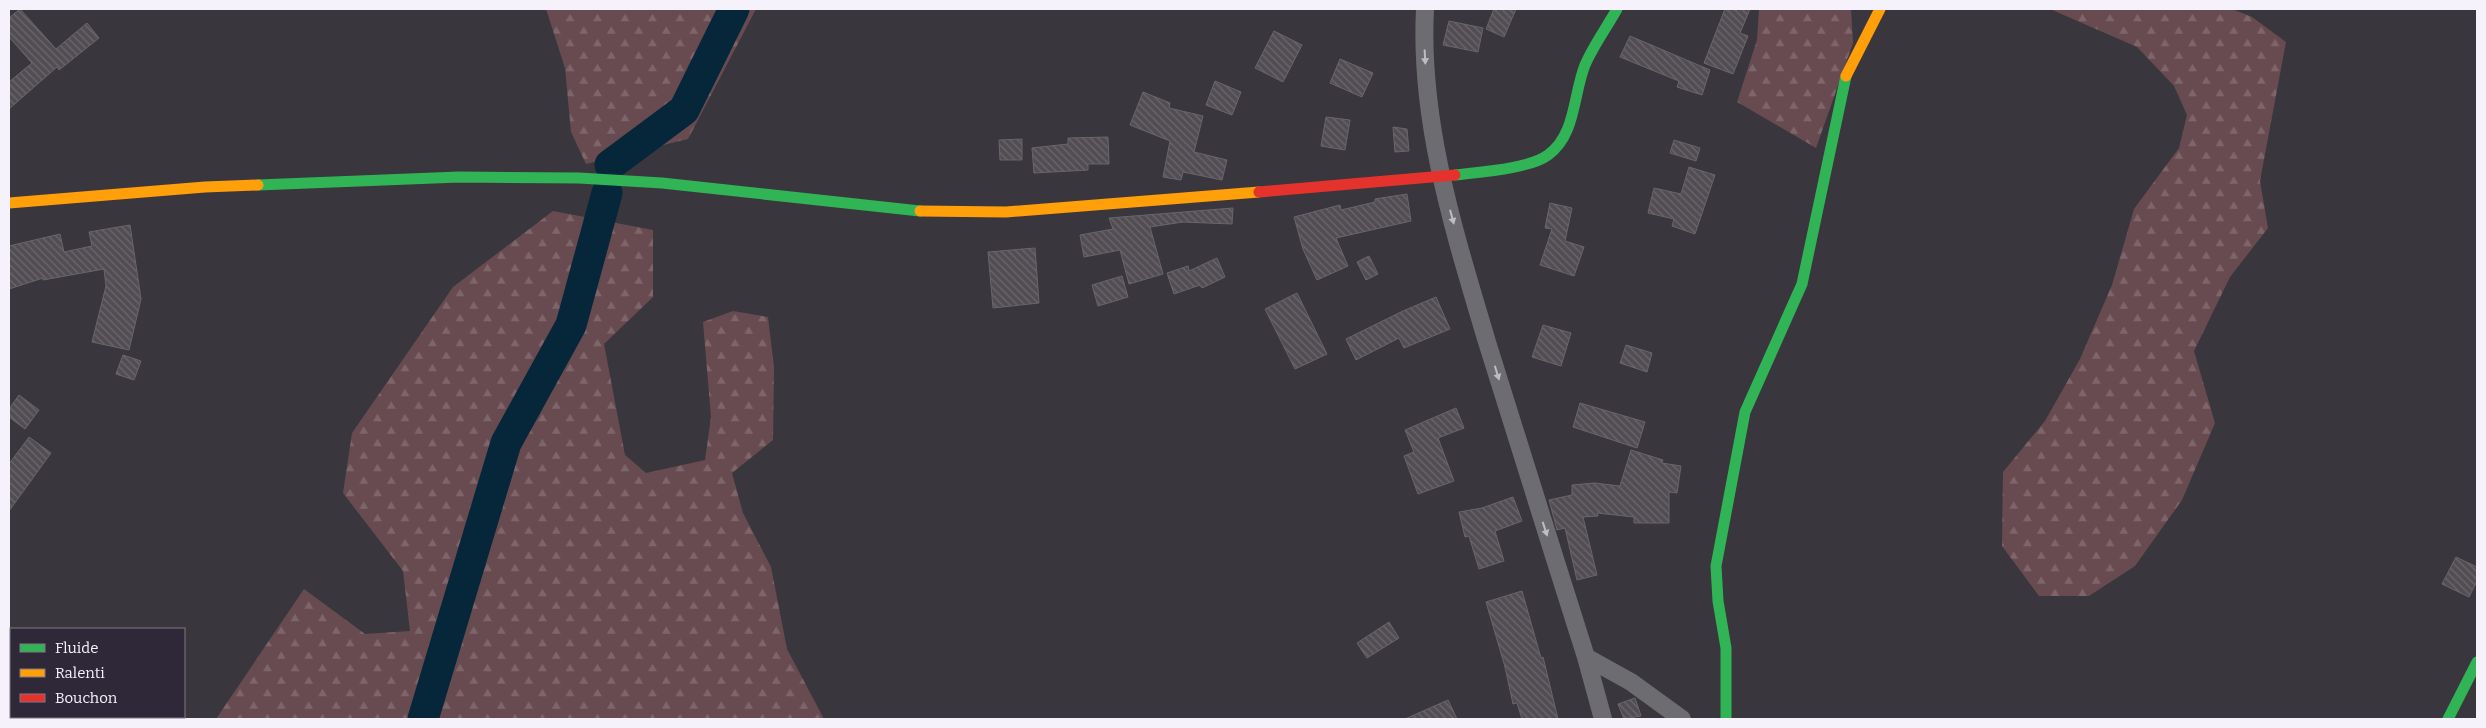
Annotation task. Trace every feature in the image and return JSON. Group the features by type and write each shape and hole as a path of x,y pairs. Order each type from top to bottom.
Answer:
{"street":[{"path":"1425,9 1424,32 1428,97 1441,177 1464,265 1518,444 1586,657 1603,719"},
{"path":"9,203 205,187 459,176 579,178 653,183 917,211 1006,212 1441,177 1520,166 1547,156 1561,142 1568,129 1584,65 1617,9"},
{"path":"1726,719 1726,648 1718,601 1716,566 1746,412 1802,284 1844,80 1880,9"},
{"path":"1586,657 1631,682 1682,719"},
{"path":"2448,719 2477,662"}],"green space":[{"path":"546,9 756,9 688,139 586,164 571,132 565,68"},
{"path":"1759,9 1851,9 1853,43 1816,148 1737,102 1757,40"},
{"path":"2050,9 2232,9 2252,17 2286,42 2260,181 2268,228 2230,277 2194,351 2215,423 2182,500 2135,566 2089,596 2039,596 2002,546 2003,472 2045,421 2080,359 2112,285 2134,209 2179,148 2187,115 2174,86 2137,47"},
{"path":"553,211 653,230 653,297 604,344 625,455 646,473 705,460 711,417 703,322 733,311 768,317 774,367 773,440 732,473 743,513 771,567 787,649 824,719 216,719 304,589 365,634 410,631 403,571 343,493 352,433 453,287"}],"building":[{"path":"20,9 56,49 87,23 99,38 59,70 57,67 9,109 9,82 32,63 9,37 9,18"},
{"path":"1494,9 1516,9 1504,37 1486,29"},
{"path":"1725,9 1750,9 1740,33 1748,36 1733,74 1704,63"},
{"path":"1449,21 1483,28 1478,52 1443,45"},
{"path":"1274,31 1302,45 1283,82 1255,68"},
{"path":"1630,36 1710,70 1702,95 1677,87 1679,81 1620,57"},
{"path":"1340,59 1373,73 1362,97 1330,83"},
{"path":"1215,81 1241,92 1232,115 1206,105"},
{"path":"1143,92 1170,103 1169,108 1203,116 1194,152 1227,160 1222,180 1183,172 1181,180 1163,177 1170,141 1130,125"},
{"path":"1326,117 1350,120 1345,150 1321,146"},
{"path":"1393,127 1407,129 1409,151 1395,152"},
{"path":"1108,137 1109,164 1088,164 1088,170 1034,173 1032,148 1068,144 1068,138"},
{"path":"1022,139 1022,160 1000,160 999,140"},
{"path":"1674,140 1700,148 1696,161 1670,153"},
{"path":"1689,167 1715,175 1695,234 1672,226 1674,219 1648,213 1654,188 1681,194"},
{"path":"1407,194 1411,221 1336,238 1348,266 1317,280 1303,249 1294,217 1340,205 1341,210 1375,202 1375,199"},
{"path":"1550,203 1572,208 1565,241 1584,247 1574,276 1540,265 1552,229 1545,228"},
{"path":"1233,208 1232,224 1183,222 1150,227 1163,274 1129,284 1120,250 1084,257 1080,235 1113,229 1109,218"},
{"path":"130,225 141,299 129,350 92,342 106,286 104,269 43,280 43,278 9,289 9,246 60,234 64,252 92,246 89,232"},
{"path":"1035,248 1039,303 993,308 988,252"},
{"path":"1369,256 1378,274 1366,280 1357,262"},
{"path":"1217,258 1225,277 1202,288 1200,285 1174,294 1167,273 1188,266 1189,271"},
{"path":"1122,276 1128,297 1098,306 1092,285"},
{"path":"1297,293 1327,354 1295,369 1265,309"},
{"path":"1436,297 1450,329 1404,348 1399,338 1356,360 1346,339"},
{"path":"1543,325 1571,333 1561,366 1532,357"},
{"path":"1626,345 1652,353 1647,372 1620,363"},
{"path":"123,355 141,361 134,380 116,374"},
{"path":"19,395 39,410 25,429 9,417 9,409"},
{"path":"1580,403 1645,422 1637,448 1573,427"},
{"path":"1456,408 1464,428 1438,438 1454,481 1418,494 1404,456 1414,452 1405,430"},
{"path":"29,437 51,453 9,511 9,464"},
{"path":"1631,450 1663,460 1662,463 1681,466 1677,493 1669,492 1669,523 1634,523 1634,517 1597,513 1598,516 1583,517 1597,575 1577,580 1565,528 1557,530 1549,500 1572,495 1572,485 1594,483 1620,486"},
{"path":"1513,497 1522,521 1495,531 1504,561 1479,569 1469,536 1465,537 1459,512 1482,508"},
{"path":"2456,557 2477,567 2477,581 2469,597 2442,584"},
{"path":"1522,591 1541,658 1543,657 1558,719 1522,719 1517,703 1513,704 1505,667 1486,602"},
{"path":"1389,622 1399,638 1367,658 1357,643"},
{"path":"1635,698 1641,716 1624,719 1618,704"},
{"path":"1448,700 1457,719 1405,719"}],"waterway":[{"path":"610,165 684,110 734,9"},
{"path":"423,719 506,443 571,325 607,193"}],"traffic: fast":[{"path":"1455,175 1529,164 1540,160 1557,147 1569,126 1585,65 1617,9"},
{"path":"1726,719 1726,648 1718,601 1716,566 1745,412 1802,284 1846,76"},
{"path":"258,185 459,177 579,178 662,183 920,211"},
{"path":"2448,719 2477,662"}],"traffic: slow":[{"path":"1846,76 1880,9"},
{"path":"9,203 205,187 258,185"},
{"path":"920,211 1006,212 1259,192"}],"traffic: jam":[{"path":"1259,192 1455,175"}]}
